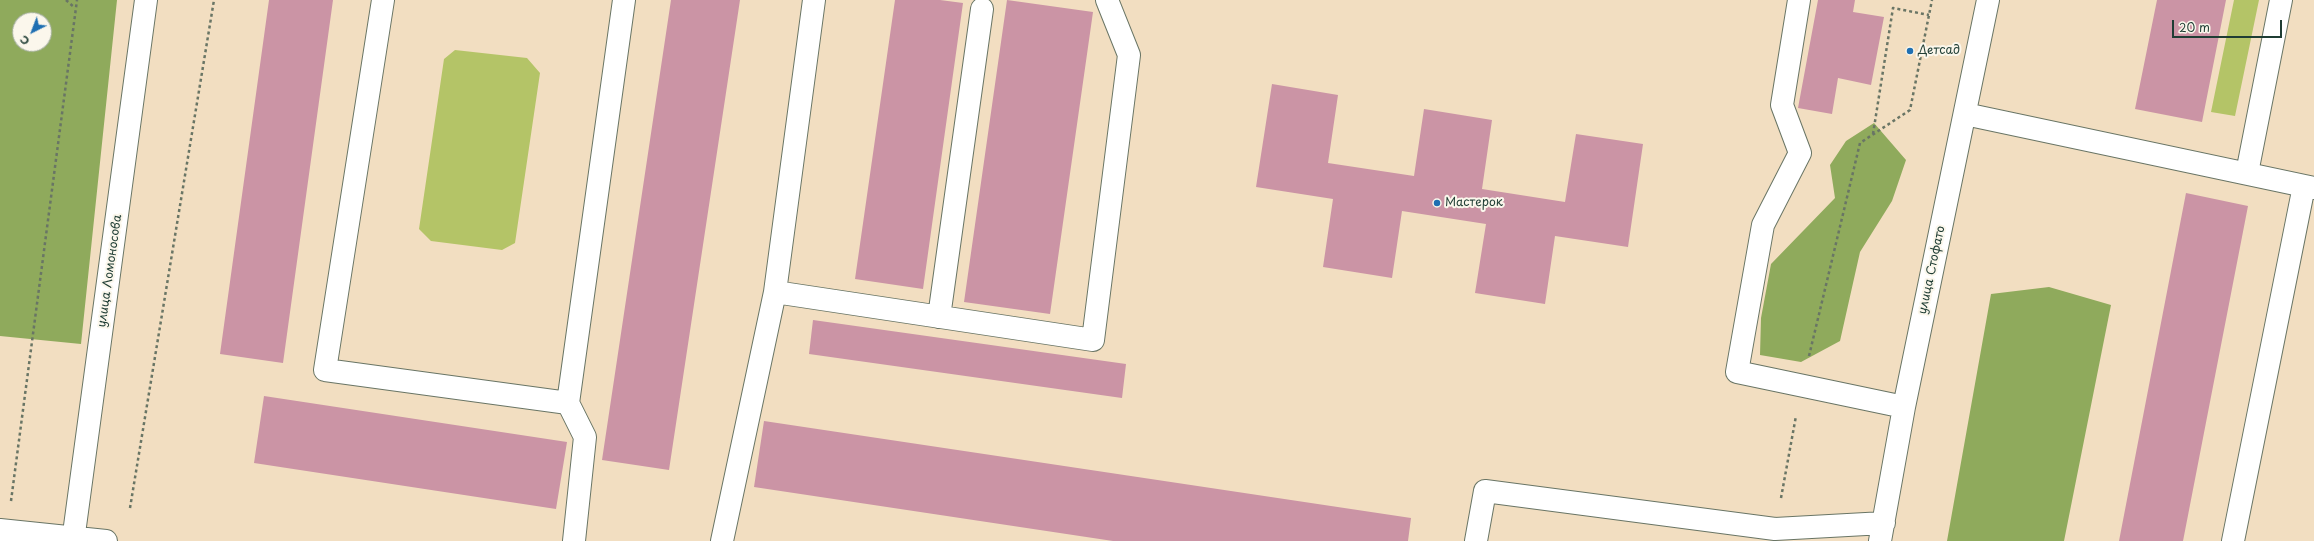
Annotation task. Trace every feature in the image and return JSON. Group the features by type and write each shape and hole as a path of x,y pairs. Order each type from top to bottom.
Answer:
{"street":[{"name":"улица Ломоносова","path":"74,539 146,0"},
{"path":"383,0 325,370 568,404"},
{"path":"574,541 585,437 568,404 624,0"},
{"path":"722,541 775,292 814,0"},
{"path":"775,292 1093,340 1129,55 1107,0"},
{"path":"1800,0 1782,105 1800,154 1763,224 1737,372 1904,407"},
{"name":"улица Стофато","path":"1882,532 1904,407 1988,0"},
{"path":"2247,173 2281,0"},
{"path":"939,317 982,9"},
{"path":"1965,114 2309,187 2233,541"},
{"path":"1476,541 1484,491 1775,530 1882,532"},
{"path":"4,530 74,539 106,541"}],"path":[{"path":"66,0 76,9"},
{"path":"4,530 77,0"},
{"path":"130,508 214,0"},
{"path":"1775,530 1802,385 1860,143 1910,110 1932,0"},
{"path":"1872,135 1893,8 1929,15"}],"green space":[{"path":"0,0 117,0 81,344 0,336"},
{"path":"2234,0 2259,0 2235,116 2211,112"},
{"path":"455,50 527,58 540,73 515,243 502,250 431,241 419,229 444,59"},
{"path":"1874,123 1906,160 1892,201 1860,252 1840,341 1801,362 1760,355 1761,318 1771,264 1835,198 1830,165 1846,141"},
{"path":"2049,287 2111,305 2064,541 1947,541 1991,294"}],"building":[{"path":"269,0 333,0 283,363 220,354"},
{"path":"671,0 740,0 669,470 602,460"},
{"path":"895,0 940,0 963,3 923,289 855,279"},
{"path":"1007,0 1093,12 1050,314 964,302"},
{"path":"1818,0 1855,0 1853,12 1884,17 1871,85 1838,78 1832,114 1798,108"},
{"path":"2157,0 2226,0 2202,122 2135,109"},
{"path":"1272,84 1338,95 1328,163 1414,176 1424,109 1492,120 1482,189 1565,202 1576,134 1643,144 1628,247 1555,236 1545,304 1475,293 1486,224 1402,211 1392,278 1323,267 1333,199 1256,187"},
{"path":"2186,193 2248,206 2183,541 2119,541"},
{"path":"813,320 1126,364 1122,398 809,354"},
{"path":"264,396 567,442 556,509 254,463"},
{"path":"764,421 1411,518 1408,541 1113,541 754,487"}],"place":[{"name":"Детсад","path":"1910,51"},
{"name":"Мастерок","path":"1437,203"}]}
